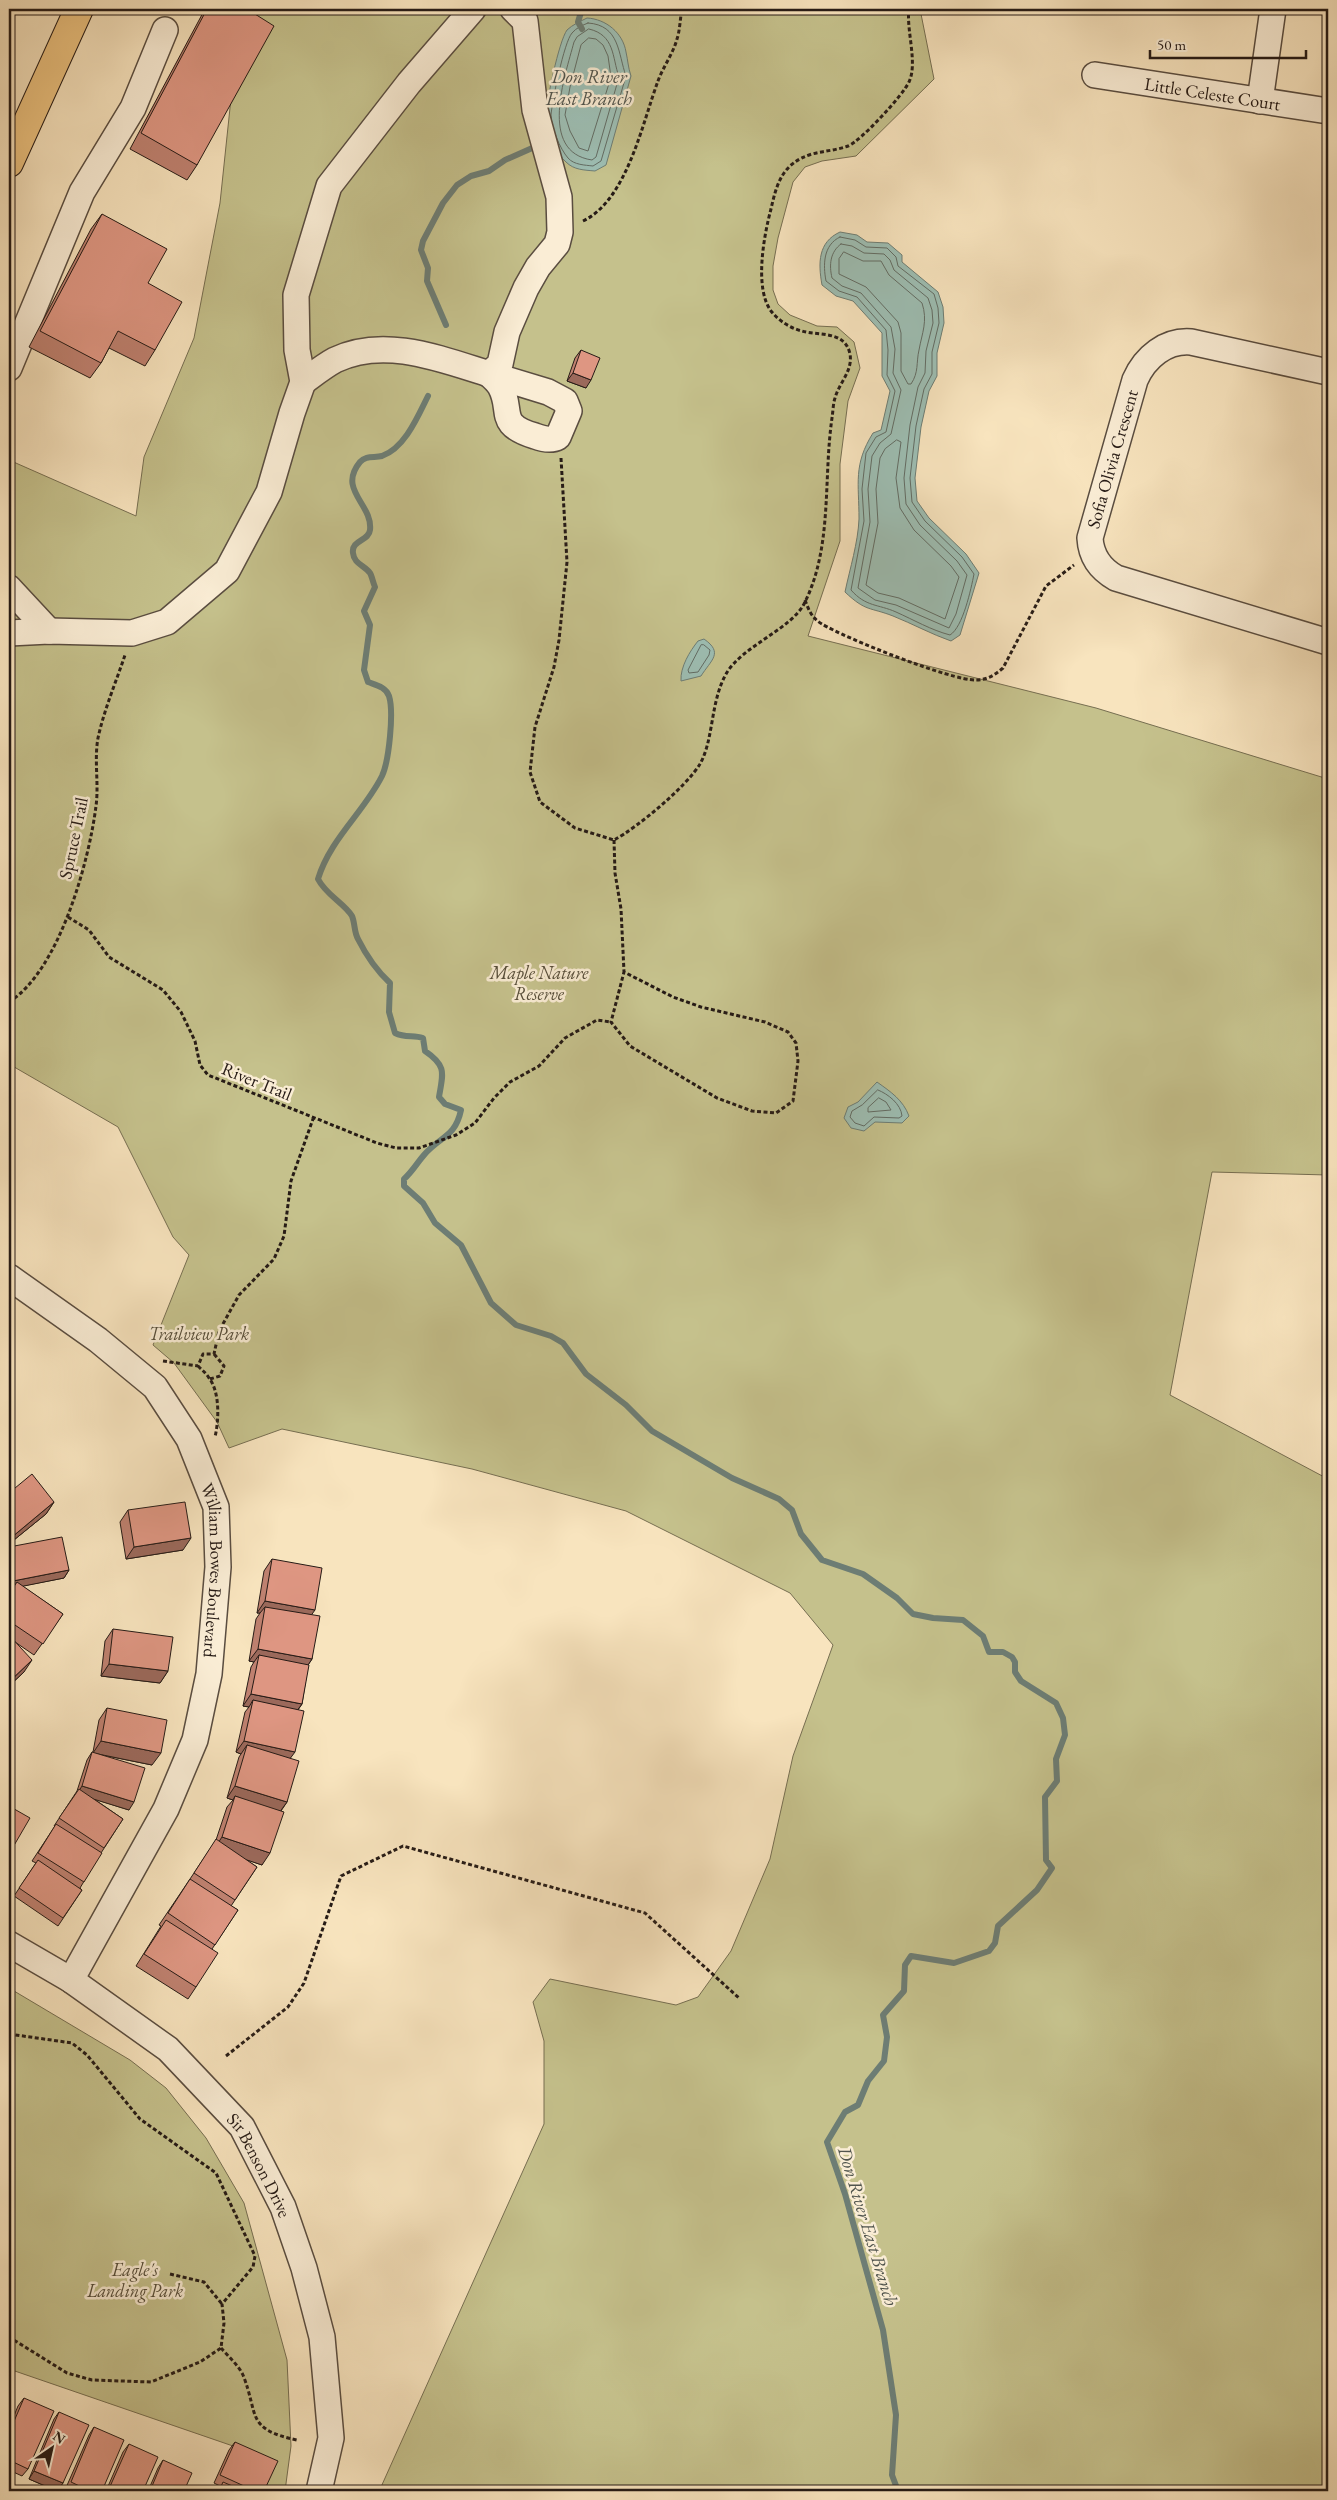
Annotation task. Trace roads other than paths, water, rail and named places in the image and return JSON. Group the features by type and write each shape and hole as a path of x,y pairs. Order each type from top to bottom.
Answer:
{"main road":[{"path":"9,163 79,9"}],"street":[{"path":"9,633 50,631 132,633 167,622 227,571 268,492 303,382 297,350 296,295 329,186 409,83 473,9"},
{"path":"489,374 500,364 507,332 526,288 538,267 557,244 560,232 559,197 534,110 526,21 513,9"},
{"path":"1260,101 1273,9"},
{"path":"9,368 82,192 134,108 165,30"},
{"name":"Little Celeste Court","path":"1095,76 1328,111"},
{"name":"Sofia Olivia Crescent","path":"1328,372 1191,342 1172,344 1155,353 1142,367 1135,380 1090,530 1093,553 1101,566 1116,578 1328,642"},
{"path":"303,382 336,359 376,349 423,354 489,374 548,392 565,401 569,411 558,437 552,440 529,434 512,424 506,416 500,386 489,374"},
{"path":"9,588 50,631"},
{"name":"William Bowes Boulevard","path":"9,1277 98,1340 154,1386 189,1439 216,1507 218,1567 209,1674 195,1740 166,1809 72,1980"},
{"name":"Sir Benson Drive","path":"9,1944 72,1980 168,2049 242,2127 283,2207 304,2268 322,2337 331,2438 319,2491"}],"water":[{"name":"Don River East Branch","path":"587,18 607,24 617,33 624,45 631,76 606,165 595,171 576,168 569,165 562,158 553,141 546,117 554,72 564,36 569,28"},
{"path":"840,232 857,235 867,242 888,243 902,255 902,262 938,292 943,307 944,323 937,353 937,376 929,391 921,427 915,478 917,501 929,518 966,554 979,573 960,635 951,641 893,616 863,606 845,592 858,528 858,474 862,455 873,433 881,430 890,391 882,376 882,333 853,301 836,296 822,285 821,254 827,241"},
{"path":"704,639 713,648 714,657 712,661 701,676 681,681 682,670 689,654 698,641"},
{"path":"877,1082 900,1101 909,1116 902,1123 875,1122 864,1131 851,1128 844,1118 848,1107 858,1102"}],"waterway":[{"name":"Don River East Branch","path":"582,9 578,22 582,29"},
{"name":"Don River East Branch","path":"446,325 427,281 428,268 421,250 423,241 443,203 457,185 471,176 489,171 505,160 539,145"},
{"name":"Don River East Branch","path":"428,396 404,439 390,452 382,456 362,460 354,472 352,481 354,489 366,512 370,530 369,534 355,545 353,553 357,562 370,573 375,587 364,611 370,625 364,670 368,682 383,688 388,693 391,713 390,736 387,759 382,776 366,802 339,838 323,865 318,879 321,885 352,916 357,936 364,951 390,983 389,1012 395,1033 423,1038 425,1051 437,1061 442,1071 439,1097 445,1104 461,1110 451,1132 424,1155 404,1179 404,1186 423,1203 435,1223 461,1245 491,1303 516,1325 551,1336 563,1343 586,1374 626,1405 652,1431 732,1478 779,1499 792,1510 801,1534 822,1560 863,1574 897,1598 913,1614 933,1618 963,1620 983,1636 989,1652 1003,1652 1012,1657 1015,1662 1015,1672 1021,1681 1056,1703 1063,1718 1065,1735 1056,1759 1057,1781 1045,1797 1046,1860 1052,1868 1037,1890 998,1926 995,1943 989,1951 954,1963 911,1956 905,1965 904,1991 883,2015 887,2037 884,2061 868,2081 858,2105 845,2112 827,2142 845,2194 883,2330 896,2415 892,2475 898,2491"}],"park label":[{"name":"Maple Nature Reserve","path":"539,982"},
{"name":"Trailview Park","path":"199,1333"},
{"name":"Eagle's Landing Park","path":"135,2279"}]}
